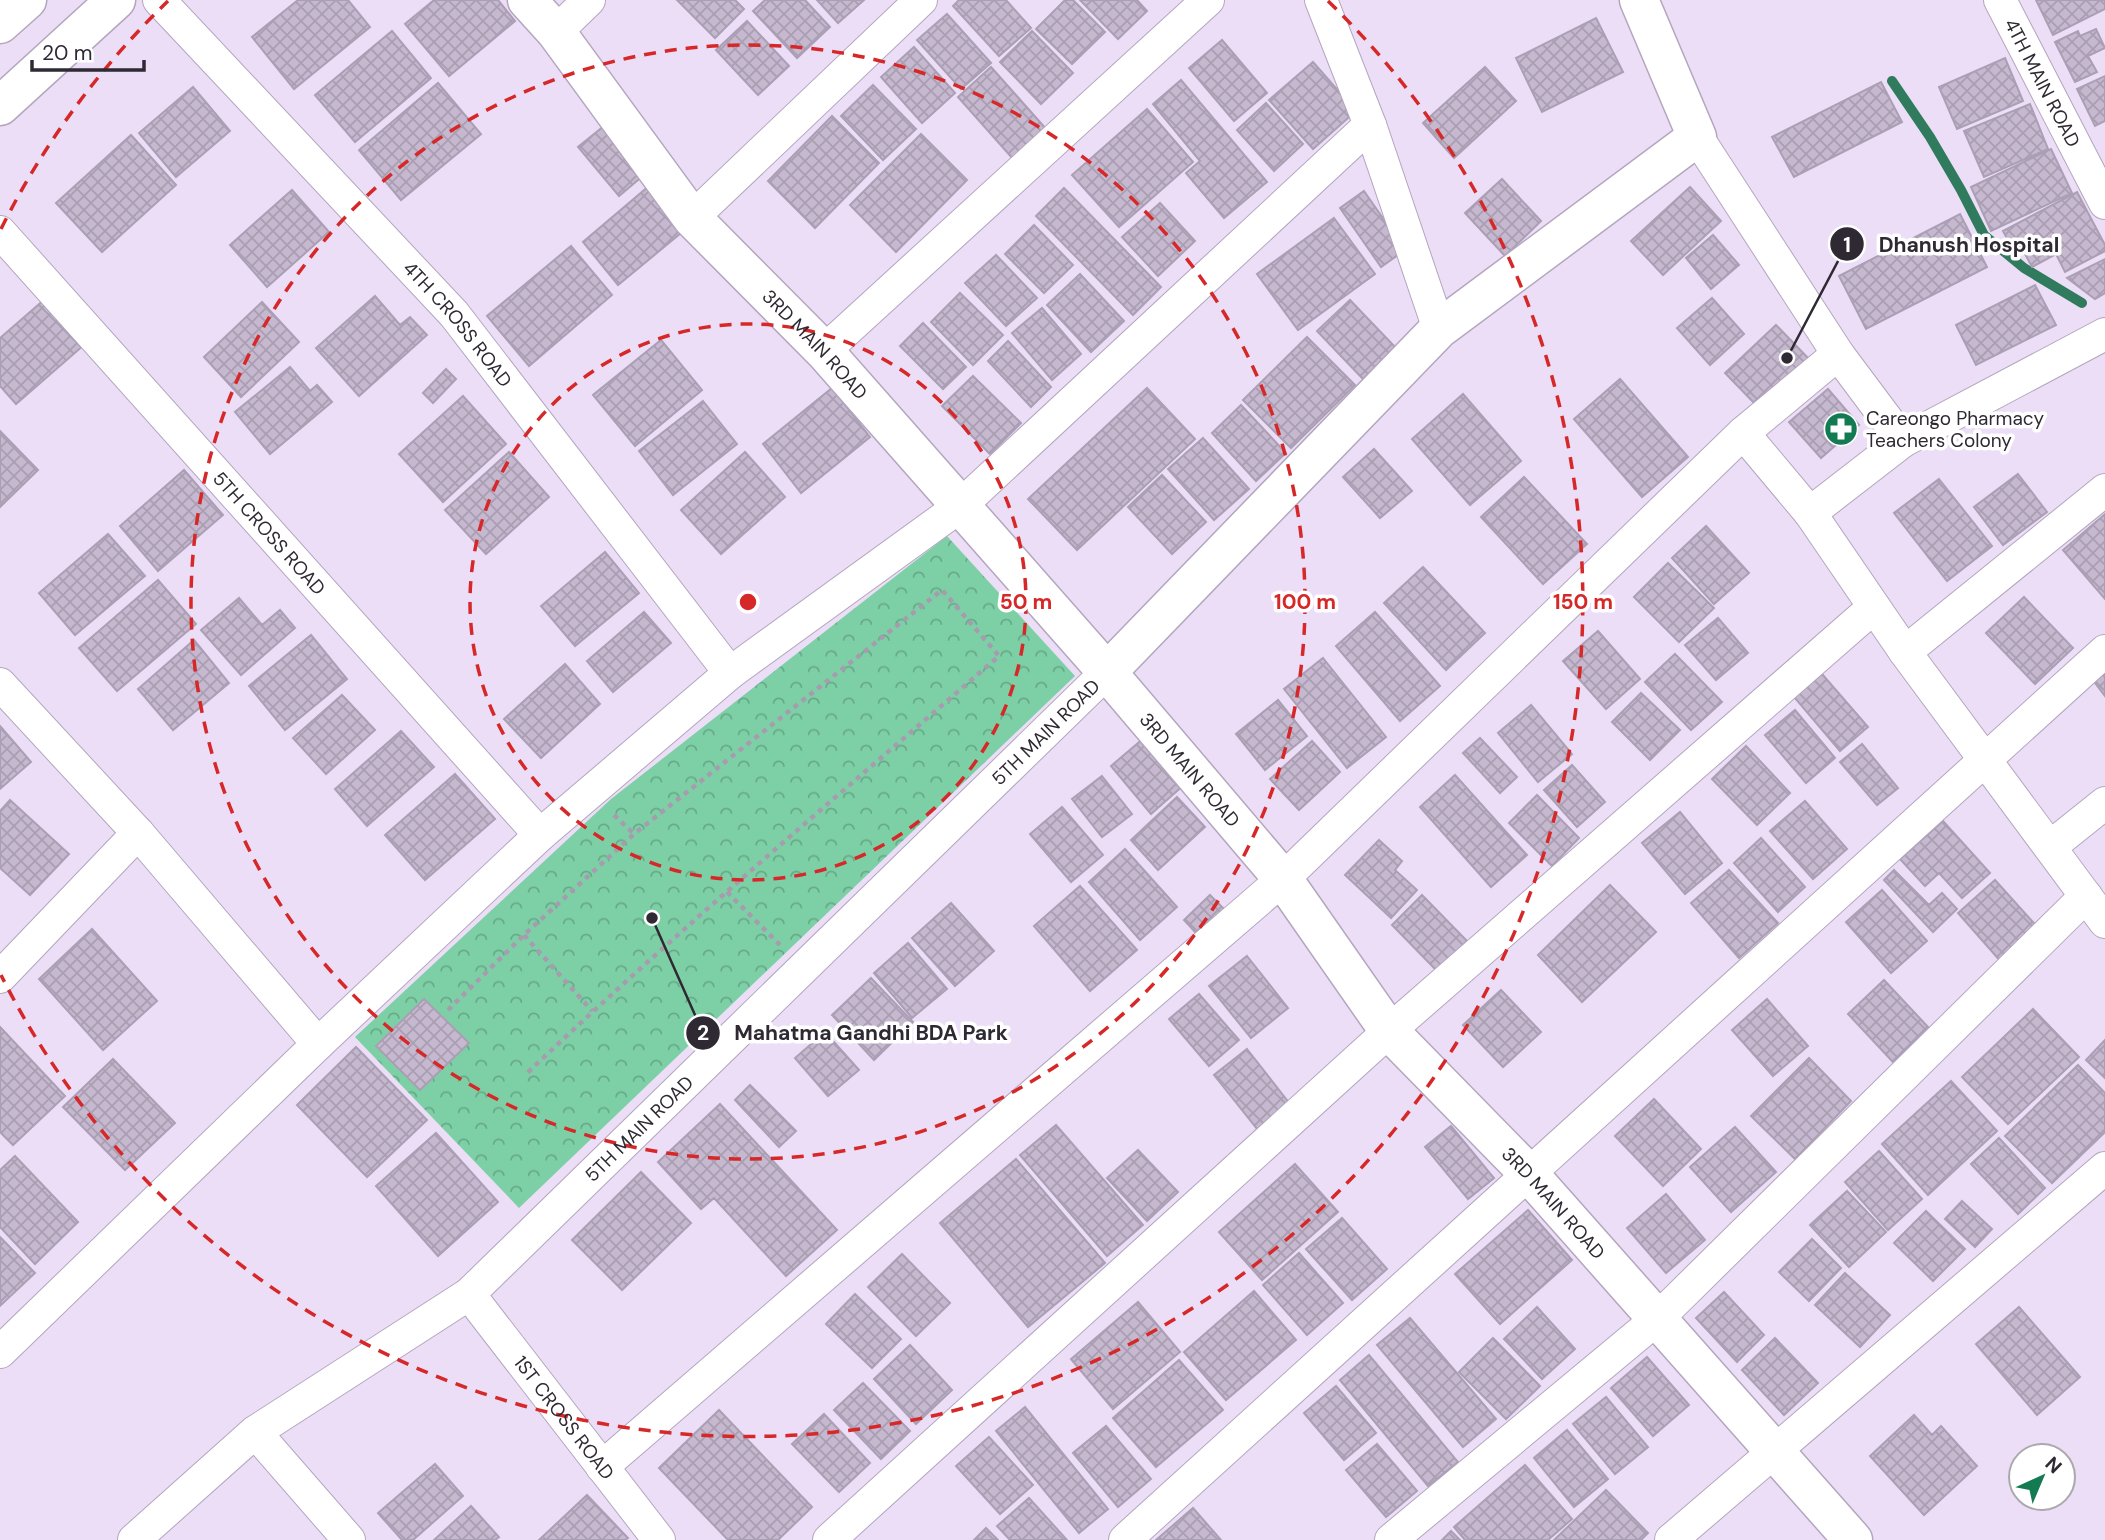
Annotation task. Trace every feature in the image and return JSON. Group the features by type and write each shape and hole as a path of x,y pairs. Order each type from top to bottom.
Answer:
{"main road":[{"path":"0,24 27,0"},
{"path":"0,106 116,0"},
{"name":"3RD MAIN ROAD","path":"527,0 556,32 692,218 824,351 1107,672 1283,879 1390,1031 1529,1174 1853,1540"},
{"path":"1107,672 1439,329 1697,137 1639,0"}],"street":[{"name":"4TH CROSS ROAD","path":"159,0 454,314 730,673"},
{"path":"556,32 589,0"},
{"path":"692,218 921,0"},
{"path":"824,351 1208,0"},
{"path":"1321,0 1370,125 1439,329"},
{"name":"4TH MAIN ROAD","path":"2000,0 2105,204"},
{"path":"0,1352 318,1044 540,835 730,673 959,507 1370,125"},
{"path":"1697,137 1838,354 1903,441"},
{"name":"5TH CROSS ROAD","path":"0,232 540,835"},
{"path":"1810,513 1903,441 2104,337"},
{"path":"602,1466 1283,879 1743,433 1838,354"},
{"path":"1743,433 1810,513 1905,652 2105,922"},
{"path":"1905,652 2105,490"},
{"path":"829,1540 1390,1031 1874,607"},
{"path":"1125,1540 2105,651"},
{"name":"5TH MAIN ROAD","path":"134,1540 255,1432 469,1294 1107,672"},
{"path":"0,684 138,834 318,1044"},
{"path":"2050,847 2105,803"},
{"path":"0,977 138,834"},
{"path":"1391,1540 1657,1319 2086,896"},
{"path":"1671,1540 2105,1168"},
{"name":"1ST CROSS ROAD","path":"469,1294 659,1540"},
{"path":"255,1432 349,1540"}],"path":[{"path":"448,1010 524,935 634,834 942,590 999,656 727,892 525,1075"},
{"path":"727,892 803,968"},
{"path":"524,935 593,1011"}],"green space":[{"path":"947,536 1075,676 519,1208 355,1037 611,799"}],"building":[{"path":"298,0 348,0 370,27 294,89 252,37"},
{"path":"434,0 498,0 515,21 449,76 405,24"},
{"path":"677,0 735,0 744,9 715,38"},
{"path":"765,0 805,0 830,27 797,58 753,11"},
{"path":"817,0 864,0 838,23"},
{"path":"959,0 1006,0 1031,28 999,56 953,6"},
{"path":"1065,0 1073,0 1105,32 1072,64 1036,29"},
{"path":"1080,0 1137,0 1147,11 1118,39"},
{"path":"2036,0 2105,0 2105,9 2053,35"},
{"path":"947,14 991,63 961,89 917,40"},
{"path":"1596,18 1623,72 1542,112 1516,58"},
{"path":"747,21 789,66 758,95 716,50"},
{"path":"2096,29 2105,48 2088,56 2097,72 2075,82 2055,42 2078,31 2080,36"},
{"path":"392,31 431,78 355,142 315,95"},
{"path":"1032,31 1073,73 1041,104 1000,62"},
{"path":"1222,40 1267,93 1234,121 1189,68"},
{"path":"914,47 955,93 922,123 881,77"},
{"path":"2005,58 2023,101 1957,129 1939,87"},
{"path":"1313,62 1356,111 1313,149 1269,100"},
{"path":"991,67 1047,130 1014,160 958,97"},
{"path":"1485,67 1516,101 1454,158 1423,123"},
{"path":"2105,76 2105,121 2095,126 2077,89"},
{"path":"1181,80 1267,182 1224,218 1186,173 1200,161 1153,104"},
{"path":"1881,82 1902,122 1794,177 1772,137"},
{"path":"438,83 481,134 401,200 359,150"},
{"path":"873,85 916,129 883,160 841,116"},
{"path":"193,87 230,131 176,177 139,133"},
{"path":"1266,103 1303,144 1274,171 1237,130"},
{"path":"2030,104 2048,149 1984,177 1964,131"},
{"path":"1147,109 1193,162 1119,227 1072,175"},
{"path":"832,116 879,163 815,228 768,181"},
{"path":"609,122 650,170 619,196 578,147"},
{"path":"921,134 967,180 896,252 850,205"},
{"path":"131,135 176,185 102,252 56,203"},
{"path":"2051,149 2072,193 1991,231 1971,187"},
{"path":"1502,179 1541,221 1505,256 1465,213"},
{"path":"649,186 686,229 618,285 583,242"},
{"path":"1690,187 1721,221 1663,275 1631,241"},
{"path":"1064,188 1161,287 1133,315 1036,216"},
{"path":"292,190 329,232 267,287 230,245"},
{"path":"1364,191 1405,250 1381,267 1340,208"},
{"path":"2077,192 2105,245 2105,251 2065,272 2056,254 2032,267 2024,252 2016,256 2003,231"},
{"path":"1160,203 1195,241 1158,276 1122,237"},
{"path":"1960,214 1987,267 1866,329 1839,276"},
{"path":"1334,218 1375,274 1298,330 1257,274"},
{"path":"1034,225 1073,265 1044,293 1005,254"},
{"path":"1713,235 1739,265 1711,289 1686,258"},
{"path":"571,246 612,295 529,366 487,316"},
{"path":"996,255 1037,298 1006,326 965,283"},
{"path":"2105,259 2105,293 2095,299 2067,278"},
{"path":"1080,274 1124,321 1091,352 1047,305"},
{"path":"2035,285 2056,325 1976,365 1956,325"},
{"path":"960,293 1003,335 973,365 931,322"},
{"path":"375,296 400,325 410,317 427,335 359,396 316,348"},
{"path":"1712,298 1744,334 1710,365 1677,328"},
{"path":"45,299 84,345 16,404 0,386 0,338"},
{"path":"1350,300 1396,348 1363,379 1317,331"},
{"path":"262,302 299,342 241,397 204,357"},
{"path":"1042,308 1081,354 1052,380 1012,333"},
{"path":"923,323 966,367 943,389 900,346"},
{"path":"1776,325 1809,359 1759,408 1725,373"},
{"path":"1307,337 1355,385 1291,448 1243,400"},
{"path":"661,340 702,390 635,446 593,395"},
{"path":"1008,341 1051,387 1031,407 988,361"},
{"path":"290,367 310,391 317,385 332,402 270,454 235,412"},
{"path":"446,369 456,379 433,403 423,393"},
{"path":"973,376 1021,423 990,454 942,406"},
{"path":"1620,379 1688,457 1642,497 1574,419"},
{"path":"832,388 870,437 801,493 763,444"},
{"path":"1147,388 1195,439 1077,550 1028,499"},
{"path":"1828,389 1859,425 1821,458 1789,422"},
{"path":"1463,394 1521,461 1470,505 1412,439"},
{"path":"463,396 506,444 443,502 399,454"},
{"path":"703,401 737,444 673,495 639,451"},
{"path":"1241,405 1286,453 1256,481 1212,433"},
{"path":"0,431 38,470 0,507"},
{"path":"1203,438 1249,489 1214,520 1168,469"},
{"path":"1374,449 1412,491 1380,518 1343,477"},
{"path":"509,452 549,497 486,554 445,510"},
{"path":"745,452 785,497 721,554 681,510"},
{"path":"184,470 223,515 158,571 120,526"},
{"path":"2018,474 2047,512 2003,545 1974,507"},
{"path":"1162,475 1206,522 1172,554 1128,507"},
{"path":"1524,477 1587,544 1543,584 1481,517"},
{"path":"1939,479 1992,546 1947,581 1894,513"},
{"path":"2105,514 2105,599 2063,550"},
{"path":"1706,526 1749,573 1714,604 1672,558"},
{"path":"108,534 145,576 75,635 39,593"},
{"path":"605,552 639,593 575,646 541,606"},
{"path":"1668,563 1714,608 1679,642 1634,597"},
{"path":"1423,567 1485,633 1446,670 1384,603"},
{"path":"158,580 196,624 117,691 79,648"},
{"path":"2024,597 2073,648 2035,684 1986,633"},
{"path":"239,598 262,625 280,610 295,628 241,675 201,630"},
{"path":"644,612 671,643 613,692 587,661"},
{"path":"1375,612 1440,686 1400,721 1336,646"},
{"path":"1718,618 1748,653 1716,680 1685,645"},
{"path":"1598,631 1640,679 1606,709 1563,661"},
{"path":"311,635 347,679 285,730 249,686"},
{"path":"194,640 229,683 173,730 138,689"},
{"path":"1675,654 1722,702 1691,730 1645,682"},
{"path":"1323,658 1386,737 1347,768 1284,689"},
{"path":"565,664 600,704 541,758 504,719"},
{"path":"2105,669 2105,696 2092,679"},
{"path":"1822,674 1868,727 1840,751 1794,697"},
{"path":"1641,693 1680,730 1650,760 1612,722"},
{"path":"342,695 375,730 326,774 293,738"},
{"path":"1278,700 1307,736 1265,770 1236,734"},
{"path":"1531,705 1572,754 1538,782 1498,733"},
{"path":"1795,710 1835,758 1806,783 1765,735"},
{"path":"0,726 31,762 0,789"},
{"path":"401,731 434,767 367,826 335,789"},
{"path":"1144,738 1185,784 1151,814 1111,766"},
{"path":"1480,738 1517,777 1500,793 1463,753"},
{"path":"1312,741 1340,772 1299,810 1270,779"},
{"path":"1862,744 1898,788 1877,805 1840,762"},
{"path":"1746,746 1790,793 1757,825 1712,779"},
{"path":"1572,765 1605,802 1577,827 1544,790"},
{"path":"455,774 495,819 425,880 385,835"},
{"path":"1455,775 1527,855 1491,887 1420,807"},
{"path":"1102,776 1132,814 1102,837 1072,799"},
{"path":"1537,795 1579,838 1552,866 1509,823"},
{"path":"1177,797 1205,827 1158,870 1131,840"},
{"path":"10,800 69,854 30,895 0,868 0,811"},
{"path":"1805,801 1847,849 1813,879 1770,831"},
{"path":"1062,807 1103,855 1071,882 1030,834"},
{"path":"1680,812 1722,863 1685,894 1642,843"},
{"path":"1943,821 1990,873 1962,898 1939,873 1925,886 1900,859"},
{"path":"1761,838 1805,887 1778,912 1734,863"},
{"path":"1379,840 1402,861 1395,870 1417,890 1391,918 1345,875"},
{"path":"1125,849 1177,907 1140,940 1089,882"},
{"path":"1729,870 1778,923 1739,958 1691,903"},
{"path":"1894,870 1929,905 1942,893 1957,909 1933,932 1884,880"},
{"path":"1995,880 2041,931 2003,964 1958,913"},
{"path":"1610,885 1656,932 1582,1002 1538,955"},
{"path":"1080,886 1137,950 1090,991 1034,926"},
{"path":"1882,890 1927,941 1891,973 1846,922"},
{"path":"1210,895 1224,909 1197,934 1184,920"},
{"path":"1422,895 1469,943 1439,973 1392,925"},
{"path":"951,903 994,951 955,986 912,938"},
{"path":"92,929 157,1001 103,1050 39,979"},
{"path":"908,943 947,989 912,1018 874,973"},
{"path":"1247,956 1288,1008 1251,1038 1209,986"},
{"path":"871,978 913,1022 874,1060 832,1015"},
{"path":"1884,980 1929,1028 1893,1062 1848,1014"},
{"path":"1501,990 1541,1032 1503,1067 1463,1025"},
{"path":"1199,994 1239,1040 1209,1066 1169,1019"},
{"path":"424,999 469,1043 420,1090 376,1046"},
{"path":"1767,999 1808,1046 1773,1076 1732,1030"},
{"path":"2033,1009 2079,1057 2008,1124 1962,1077"},
{"path":"0,1027 65,1096 13,1145 0,1132"},
{"path":"825,1032 859,1070 828,1096 795,1058"},
{"path":"2105,1040 2105,1078 2086,1060"},
{"path":"356,1047 427,1120 367,1177 297,1105"},
{"path":"1247,1049 1290,1104 1258,1130 1214,1075"},
{"path":"1809,1058 1851,1101 1795,1159 1751,1116"},
{"path":"113,1059 175,1123 125,1170 63,1107"},
{"path":"2078,1065 2105,1093 2105,1132 2052,1183 2005,1136"},
{"path":"1951,1081 1997,1131 1928,1195 1882,1144"},
{"path":"750,1085 796,1131 779,1147 735,1100"},
{"path":"1654,1099 1701,1149 1663,1186 1615,1136"},
{"path":"720,1104 837,1230 786,1276 714,1198 701,1209 658,1162"},
{"path":"1056,1125 1143,1225 1107,1256 1020,1155"},
{"path":"1451,1126 1494,1178 1468,1199 1425,1147"},
{"path":"1735,1127 1776,1172 1731,1212 1690,1167"},
{"path":"436,1133 498,1202 438,1256 376,1186"},
{"path":"1999,1138 2045,1188 2018,1214 1971,1164"},
{"path":"1138,1150 1178,1192 1147,1221 1107,1178"},
{"path":"1879,1151 1922,1199 1888,1230 1845,1182"},
{"path":"15,1156 78,1222 35,1264 0,1227 0,1170"},
{"path":"1016,1159 1105,1263 1028,1327 940,1223"},
{"path":"1295,1164 1338,1212 1262,1280 1219,1232"},
{"path":"641,1172 691,1223 622,1290 572,1240"},
{"path":"1847,1191 1886,1232 1849,1267 1810,1225"},
{"path":"1666,1194 1705,1240 1666,1273 1627,1228"},
{"path":"1962,1201 1992,1229 1975,1247 1945,1219"},
{"path":"1528,1210 1572,1260 1500,1324 1455,1274"},
{"path":"1926,1211 1965,1249 1933,1281 1894,1243"},
{"path":"1342,1218 1387,1269 1352,1300 1306,1249"},
{"path":"0,1237 35,1273 0,1306"},
{"path":"1812,1239 1841,1268 1809,1301 1779,1272"},
{"path":"1299,1253 1343,1303 1307,1335 1263,1285"},
{"path":"902,1254 950,1303 916,1336 868,1287"},
{"path":"1845,1273 1890,1315 1860,1347 1815,1305"},
{"path":"1254,1291 1296,1340 1226,1400 1184,1352"},
{"path":"1724,1292 1764,1335 1737,1362 1696,1318"},
{"path":"855,1294 901,1339 872,1368 826,1324"},
{"path":"1138,1302 1180,1352 1113,1409 1071,1359"},
{"path":"1537,1307 1575,1349 1542,1379 1504,1339"},
{"path":"2019,1307 2080,1377 2037,1415 1976,1344"},
{"path":"1410,1318 1496,1419 1463,1447 1377,1345"},
{"path":"1493,1338 1540,1386 1506,1419 1459,1372"},
{"path":"1775,1338 1818,1383 1784,1415 1742,1370"},
{"path":"910,1345 952,1390 916,1424 874,1379"},
{"path":"1369,1355 1458,1462 1428,1486 1340,1380"},
{"path":"1647,1357 1689,1405 1653,1436 1611,1388"},
{"path":"1179,1360 1223,1410 1156,1467 1113,1418"},
{"path":"863,1383 910,1431 881,1459 834,1410"},
{"path":"1336,1386 1376,1433 1344,1460 1304,1413"},
{"path":"1606,1397 1648,1447 1615,1474 1573,1424"},
{"path":"1025,1407 1108,1509 1079,1533 996,1431"},
{"path":"719,1410 812,1507 778,1540 728,1540 659,1468"},
{"path":"824,1414 870,1463 839,1492 792,1444"},
{"path":"1914,1415 1932,1435 1941,1426 1977,1466 1924,1515 1870,1456"},
{"path":"1106,1426 1151,1479 1118,1507 1073,1453"},
{"path":"1567,1430 1608,1479 1574,1507 1534,1458"},
{"path":"989,1437 1033,1485 1000,1514 956,1466"},
{"path":"1377,1444 1417,1491 1386,1517 1346,1470"},
{"path":"435,1464 463,1496 413,1540 402,1540 378,1513"},
{"path":"1525,1465 1572,1519 1548,1540 1465,1540 1454,1527"},
{"path":"1606,1490 1648,1533 1641,1540 1554,1540"},
{"path":"587,1495 628,1538 539,1540"},
{"path":"1029,1498 1067,1540 1010,1540 997,1526"},
{"path":"471,1506 499,1537 495,1540 434,1540"},
{"path":"1193,1508 1221,1540 1156,1540"},
{"path":"986,1528 998,1540 974,1540"},
{"path":"1451,1531 1460,1540 1442,1540"}],"waterway":[{"path":"1892,81 1930,137 1984,235 2024,268 2082,303"}],"place":[{"name":"Dhanush Hospital","path":"1787,358"},
{"name":"Careongo Pharmacy Teachers Colony","path":"1841,429"},
{"name":"Mahatma Gandhi BDA Park","path":"652,918"}]}
